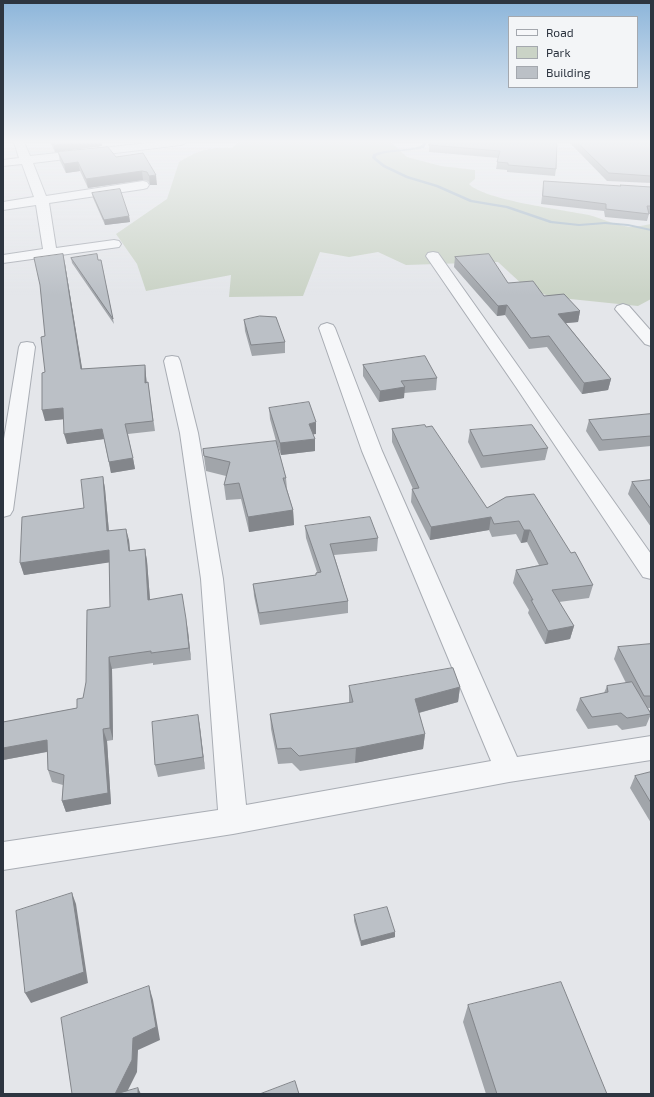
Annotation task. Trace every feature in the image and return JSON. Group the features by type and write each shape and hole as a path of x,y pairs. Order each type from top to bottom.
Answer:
{"street":[{"path":"39,193 42,201 50,252"},
{"path":"3,206 91,193"},
{"path":"3,259 114,244"},
{"path":"433,256 526,387 651,571"},
{"path":"623,309 651,341"},
{"path":"327,328 372,451 509,770"},
{"path":"3,510 28,347"},
{"path":"172,361 189,433 212,579 233,821"},
{"path":"3,856 233,821 509,770 651,748"}],"green space":[{"path":"169,193 486,193 525,204 589,215 630,227 651,224 651,299 638,306 551,297 524,286 498,262 406,265 378,252 349,257 320,252 303,296 229,297 231,275 146,291 137,264 116,234 167,199"}],"building":[{"path":"92,193 121,193 129,216 104,220"},
{"path":"543,193 651,193 651,206 647,206 649,214 606,209 606,204 543,196"},
{"path":"63,254 81,369 145,365 145,383 148,382 153,421 125,424 133,458 109,462 102,429 64,434 63,408 42,410 42,373 45,372 41,337 45,336 40,285 34,258"},
{"path":"97,254 98,260 101,260 113,319 71,258"},
{"path":"489,254 508,283 533,281 544,296 564,294 580,311 558,314 611,379 584,383 549,336 531,338 507,305 498,306 455,257"},
{"path":"260,316 276,317 285,342 251,345 244,320"},
{"path":"425,356 437,378 401,381 405,387 380,391 363,365"},
{"path":"309,402 316,422 309,424 315,439 280,443 269,408"},
{"path":"651,414 651,436 602,440 589,420"},
{"path":"425,425 426,427 432,426 487,508 506,497 534,494 571,553 575,552 593,585 552,590 574,626 548,631 531,600 533,600 516,570 548,564 530,530 524,530 519,521 494,524 491,517 431,527 412,489 419,488 392,429"},
{"path":"532,425 548,448 483,456 470,430"},
{"path":"276,441 286,478 283,478 293,510 248,517 239,483 224,485 230,462 204,456 203,449"},
{"path":"103,477 107,531 126,529 129,551 145,549 148,600 182,594 189,648 151,653 151,651 109,657 110,728 103,729 108,793 62,801 64,775 48,770 47,740 3,748 3,722 77,708 77,699 83,698 86,682 87,610 110,607 109,550 20,563 22,517 84,508 81,480"},
{"path":"651,480 651,509 632,482"},
{"path":"370,517 378,538 330,544 348,601 259,613 253,584 316,575 316,573 321,572 305,526"},
{"path":"651,644 651,696 644,696 618,647"},
{"path":"453,668 460,687 415,699 425,734 356,748 299,756 291,748 277,749 270,714 353,702 349,686"},
{"path":"632,682 651,714 627,718 621,713 592,717 580,698 608,692 607,686"},
{"path":"198,715 203,757 155,765 152,722"},
{"path":"651,772 651,803 635,776"},
{"path":"72,893 84,972 25,993 16,911"},
{"path":"387,907 395,932 361,941 354,915"},
{"path":"561,982 607,1094 497,1094 468,1005"},
{"path":"149,986 156,1027 133,1038 132,1060 115,1094 72,1094 61,1018"},
{"path":"295,1081 299,1094 260,1094"},
{"path":"138,1088 138,1094 116,1094"}],"waterway":[{"path":"453,193 471,201 507,207 551,222 579,225 605,223 628,225 651,230"}]}
